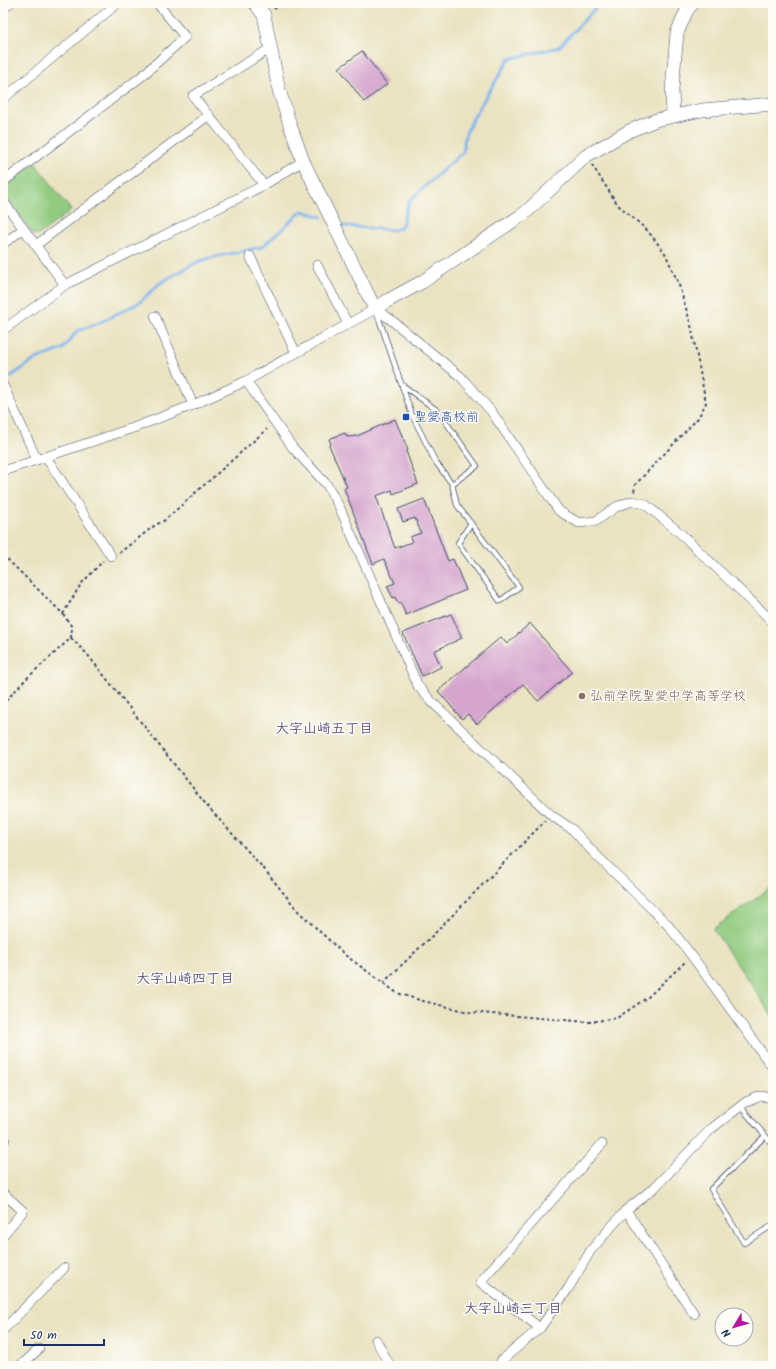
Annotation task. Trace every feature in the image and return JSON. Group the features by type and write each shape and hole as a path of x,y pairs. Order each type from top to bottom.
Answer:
{"street":[{"path":"3,9 10,3"},
{"path":"3,99 118,3"},
{"path":"3,182 142,76 185,37 157,3"},
{"path":"255,3 264,15 279,90 303,161 375,309 390,319 460,376 492,411 559,511 579,523 596,521 616,508 632,501 645,504 679,532 773,622"},
{"path":"673,116 672,90 677,33 687,10 693,3"},
{"path":"264,185 193,96 271,48"},
{"path":"3,471 133,428 193,405 246,381 422,282 525,213 586,156 629,132 656,120 702,110 773,104"},
{"path":"36,245 209,115"},
{"path":"3,330 65,284 264,185 303,161"},
{"path":"3,201 65,284"},
{"path":"3,244 23,228"},
{"path":"250,256 296,353"},
{"path":"317,265 348,324"},
{"path":"155,316 193,405"},
{"path":"246,381 294,448 327,485 339,506 418,686 431,702 551,815 573,830 667,924 773,1068"},
{"path":"3,385 41,459 111,556"},
{"path":"498,1366 502,1360 540,1328 568,1289 591,1250 626,1210 654,1188 711,1129 740,1106 761,1096 773,1098"},
{"path":"540,1328 480,1282 602,1144"},
{"path":"3,1194 24,1211 3,1235"},
{"path":"626,1210 694,1314"},
{"path":"3,1330 64,1268"},
{"path":"376,1340 390,1366"},
{"path":"20,1366 39,1349"}],"lane":[{"path":"375,309 412,415 435,462 452,484 457,505 519,587 500,600 458,542 471,524"},
{"path":"402,385 438,411 477,466 452,484"},
{"path":"740,1106 773,1145"},
{"path":"765,1136 711,1189 744,1243 773,1225"}],"path":[{"path":"586,156 618,205 647,230 665,253 678,282 691,325 699,360 706,403 698,418 636,485 632,501"},
{"path":"63,614 81,584 101,562 121,552 154,526 165,520 275,422"},
{"path":"3,555 63,614 72,627 71,638 25,680 3,704"},
{"path":"71,638 87,654 208,807 265,870 299,912 345,954 397,993 469,1012 589,1022 617,1018 648,997 692,956"},
{"path":"383,982 436,932 551,815"}],"green space":[{"path":"35,163 71,210 39,235 33,234 3,194 3,187"},
{"path":"773,886 773,1017 713,929"}],"building":[{"path":"362,51 387,84 364,102 339,68"},
{"path":"395,419 408,450 406,451 418,484 393,494 392,490 376,496 395,548 412,542 410,537 421,533 415,518 403,522 398,509 424,499 448,561 453,559 466,590 406,615 400,602 398,603 395,597 393,598 387,586 395,583 384,559 373,564 344,488 347,487 329,445 331,444 329,439 345,433 347,437 357,436"},
{"path":"451,614 462,638 434,651 441,667 422,676 403,633"},
{"path":"530,623 572,672 538,701 523,684 477,724 468,714 462,719 438,691 501,637 507,644"}],"waterway":[{"path":"344,226 393,230 401,228 409,201 463,152 465,136 469,126 509,59 559,47 600,3"},
{"path":"10,377 36,359 63,349 77,331 101,322 140,302 160,283 197,262 262,247 302,211 322,217"}],"place":[{"name":"聖愛高校前","path":"406,417"},
{"name":"弘前学院聖愛中学高等学校","path":"582,696"}],"district":[{"name":"大字山崎五丁目","path":"324,729"},
{"name":"大字山崎四丁目","path":"185,979"},
{"name":"大字山崎三丁目","path":"513,1309"}]}
